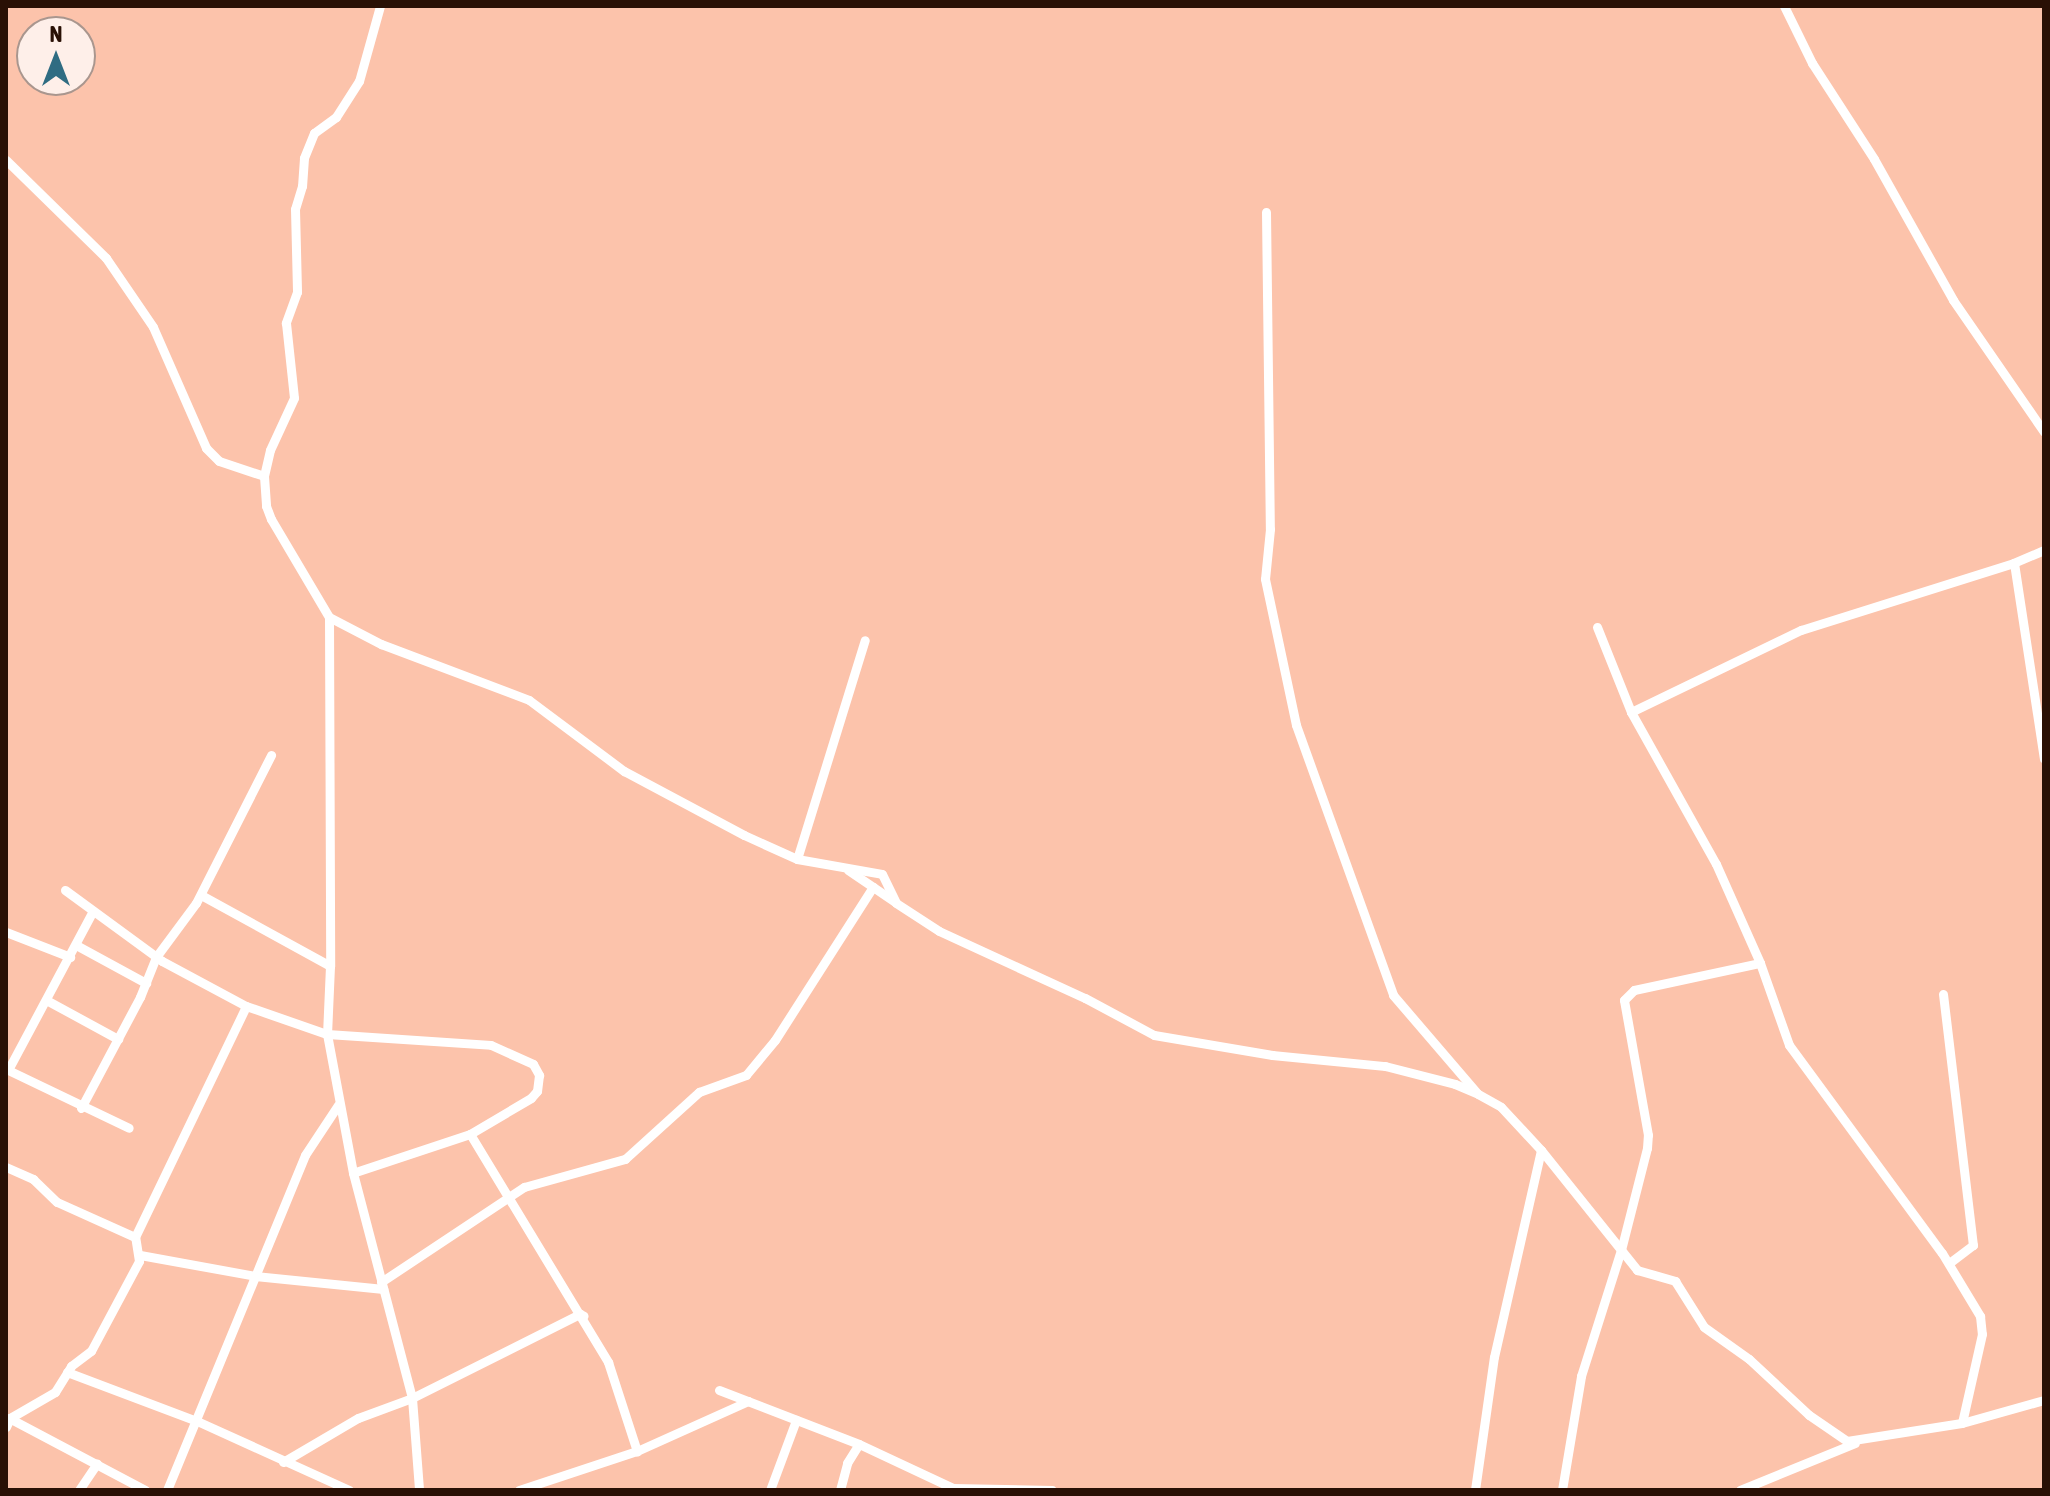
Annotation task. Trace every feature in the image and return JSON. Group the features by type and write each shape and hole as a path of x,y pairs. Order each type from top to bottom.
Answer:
{"street":[{"path":"380,6 359,81 336,117 314,133 304,158 302,186 295,209 298,283 286,323 294,398 270,450 264,476 266,506 271,519 329,617 330,966 327,1034 353,1173 412,1398 419,1490"},
{"path":"1784,6 1812,63 1874,159 1953,300 2044,432"},
{"path":"6,160 106,258 153,327 206,448 219,461 264,476"},
{"path":"1266,212 1270,529 1265,579 1296,725 1393,995 1478,1094"},
{"path":"1631,712 1801,630 2014,563 2044,550"},
{"path":"2014,563 2044,759"},
{"path":"329,617 381,644 529,700 624,771 744,835 797,859 882,874 896,903"},
{"path":"1597,627 1631,712 1716,864 1760,963 1789,1045 1949,1263 1980,1316 1982,1334 1962,1423"},
{"path":"797,859 865,640"},
{"path":"81,1108 146,983 156,957 201,895 271,755"},
{"path":"848,870 939,931 993,959 1085,998 1162,1038 1272,1055 1385,1066 1455,1084 1501,1107 1541,1150 1644,1274 1675,1281 1704,1327 1749,1359 1828,1430 1847,1441 1858,1442"},
{"path":"140,1255 255,1276 382,1285 508,1197 546,1180 625,1159 699,1092 746,1075 775,1040 873,887"},
{"path":"65,890 156,957 246,1006 327,1034 491,1045 533,1064 539,1075 537,1091 470,1134 353,1173"},
{"path":"201,895 330,966"},
{"path":"93,911 48,1001 7,1070 81,1108 129,1128"},
{"path":"6,932 70,957"},
{"path":"76,945 146,983"},
{"path":"1562,1490 1581,1376 1621,1250 1648,1135 1624,1000 1634,990 1760,963"},
{"path":"1943,994 1973,1245 1949,1263"},
{"path":"48,1001 118,1039"},
{"path":"7,1420 55,1392 67,1372 91,1351 140,1255 135,1237 246,1006"},
{"path":"167,1490 305,1155 338,1105"},
{"path":"470,1134 583,1316 608,1362 637,1451"},
{"path":"1475,1490 1494,1357 1541,1150"},
{"path":"6,1167 33,1179 57,1202 135,1237"},
{"path":"283,1462 350,1422 412,1398 583,1316"},
{"path":"67,1372 197,1421 349,1490"},
{"path":"719,1390 859,1444 953,1488 1052,1490"},
{"path":"1740,1490 1858,1442 1962,1423 2044,1400"},
{"path":"519,1490 637,1451 748,1401"},
{"path":"7,1420 145,1490"},
{"path":"770,1490 796,1420"},
{"path":"840,1490 847,1463 859,1444"},
{"path":"79,1490 97,1463"}]}
